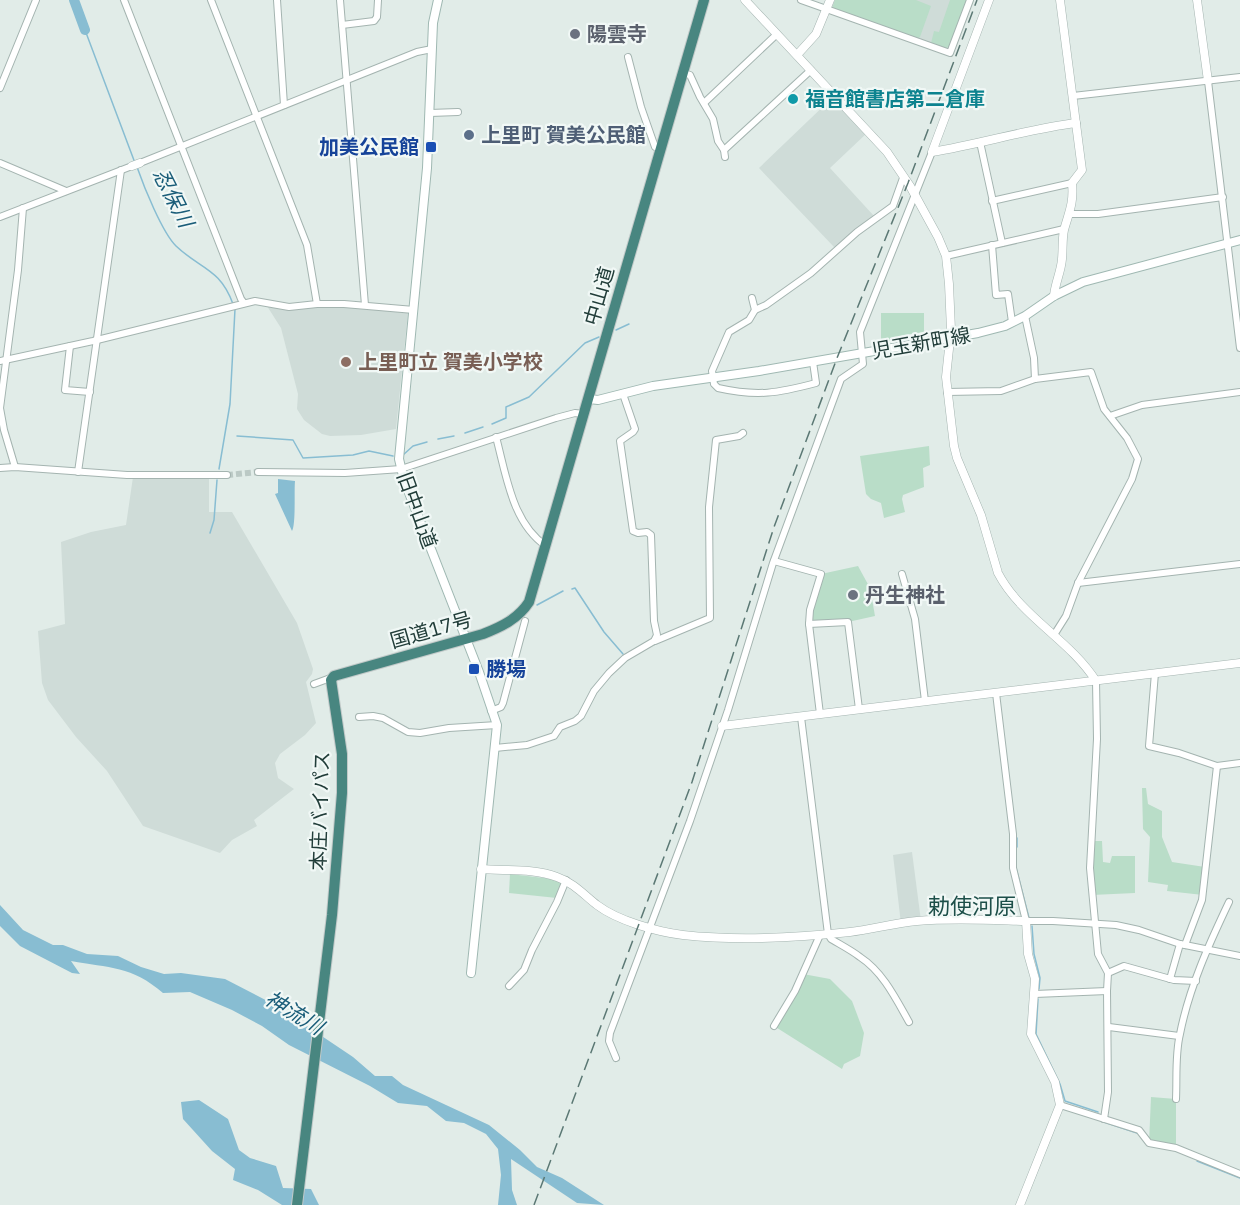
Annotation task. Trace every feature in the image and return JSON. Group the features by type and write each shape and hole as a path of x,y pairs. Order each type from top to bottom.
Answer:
{"highway":[{"name":"中山道","path":"529,602 704,0"},
{"name":"国道17号","path":"334,676 501,627 519,615 529,602"},
{"name":"本庄バイパス","path":"297,1205 332,915 342,793 342,754 330,682 334,676"}],"main road":[{"name":"旧中山道","path":"438,0 434,22 430,113 414,310 400,446 401,469 497,724 471,973"},
{"name":"児玉新町線","path":"589,399 598,400 648,387 862,354 992,330 1025,316 1054,296 1083,282 1240,240"}],"street":[{"path":"0,88 36,0"},
{"path":"124,0 241,303"},
{"path":"211,0 307,245 318,304"},
{"path":"278,0 284,105"},
{"path":"340,0 365,306"},
{"path":"342,25 375,20 378,15 378,0"},
{"path":"746,0 887,152 938,237 946,256 949,284 950,339 946,377 957,459 981,515 998,573 1008,590 1088,668 1096,681 1098,692 1097,739 1090,868 1098,954 1108,973 1108,1092 1104,1119"},
{"path":"801,0 950,53 970,0"},
{"path":"796,54 816,34 830,0"},
{"path":"616,1058 609,1037 649,927 663,896 722,726 774,561 841,379 863,365 860,332 915,196 989,0"},
{"path":"993,201 1072,183 1082,170 1060,0"},
{"path":"1197,0 1240,348"},
{"path":"704,103 777,34"},
{"path":"0,217 417,52 432,49"},
{"path":"628,57 652,139 655,147 661,150"},
{"path":"683,73 690,75 713,119 718,141 725,154 811,70"},
{"path":"1072,96 1240,77"},
{"path":"430,113 458,112"},
{"path":"932,152 1024,134 1041,128 1076,123"},
{"path":"980,142 1002,243"},
{"path":"0,164 66,191"},
{"path":"78,472 121,170"},
{"path":"813,362 816,383 781,392 754,395 716,387 712,371 729,332 749,320 755,310 766,305 811,273 857,232 893,206 903,178"},
{"path":"1054,296 1054,285 1059,276 1062,258 1064,228 1073,198 1072,183"},
{"path":"1070,214 1098,214 1223,197"},
{"path":"15,466 0,408 3,361 18,270 23,208"},
{"path":"946,256 1064,228"},
{"path":"992,245 996,295 1008,294 1012,322"},
{"path":"752,298 755,310"},
{"path":"3,361 255,301 289,307 318,304 414,310"},
{"path":"1025,316 1034,358 1035,379"},
{"path":"70,346 65,390 90,392"},
{"path":"947,392 1001,391 1035,379 1091,372 1095,387 1110,417 1127,438 1138,459 1132,479 1078,583 1066,616 1054,635"},
{"path":"1110,417 1142,405 1240,392"},
{"path":"623,394 635,429 621,439 620,443 633,529 636,533 648,532 651,536 654,621 657,635 654,641"},
{"path":"258,472 345,473 401,469 570,414 584,414"},
{"path":"495,748 527,745 552,738 560,727 581,716 594,691 625,658 654,641 710,618 709,507 716,440 743,434"},
{"path":"496,437 511,493 521,517 535,537 546,546"},
{"path":"0,468 15,466 132,475 227,474"},
{"path":"774,561 821,574 810,610 809,624 820,714"},
{"path":"1078,583 1240,564"},
{"path":"902,574 915,619 925,701"},
{"path":"491,711 501,707 503,703 525,621"},
{"path":"809,624 848,622 859,709"},
{"path":"722,726 1240,663"},
{"path":"1155,673 1149,746 1217,766 1240,763"},
{"path":"314,684 334,676"},
{"path":"996,693 1013,834 1013,868 1026,921 1028,954 1035,979 1030,1034 1054,1082 1060,1105 1020,1205"},
{"path":"359,717 382,718 408,732 420,733 497,724"},
{"path":"774,1026 824,935 801,717"},
{"path":"1170,979 1182,944 1202,900 1217,766"},
{"path":"481,869 540,873 566,880 577,886 598,906 611,913 680,935 709,937 824,935 941,920 1095,923 1138,930 1182,944 1240,956"},
{"path":"509,986 524,970 566,880"},
{"path":"1176,1099 1179,1036 1207,950 1229,902"},
{"path":"824,935 862,958 879,974 888,985 909,1023"},
{"path":"1108,973 1124,966 1170,979 1196,981"},
{"path":"1035,994 1107,992"},
{"path":"1109,1027 1179,1036"},
{"path":"1060,1105 1139,1130 1149,1143 1176,1148 1240,1174"}],"shaded area":[{"path":"835,0 967,0 946,48 832,8"},
{"path":"833,97 867,133 830,168 874,216 838,247 834,247 759,168"},
{"name":"上里町立 賀美小学校","path":"267,306 303,309 317,306 366,308 408,312 396,429 361,435 330,436 322,434 304,420 297,409 298,394 281,328"},
{"path":"133,477 209,478 209,512 232,512 297,623 313,669 306,682 316,723 305,735 280,754 275,763 278,778 294,789 254,820 257,826 232,840 220,853 143,826 107,771 76,737 48,700 42,683 38,631 65,624 61,542 91,532 126,525"},
{"path":"912,852 921,921 901,924 893,855"}],"green space":[{"path":"835,0 916,0 931,6 918,38 832,8"},
{"path":"950,0 967,0 950,47 946,48 931,43 934,31 939,32"},
{"path":"881,313 924,313 924,332 903,335 881,345"},
{"path":"929,446 930,465 923,468 924,487 903,495 905,512 884,518 881,503 866,494 860,456"},
{"path":"858,566 870,588 875,616 848,622 809,624 821,574"},
{"path":"1142,788 1146,788 1148,804 1162,811 1162,837 1172,862 1205,867 1203,895 1167,891 1168,885 1148,882 1150,837 1143,829"},
{"path":"1091,841 1102,841 1103,862 1110,863 1112,856 1135,856 1135,893 1092,895"},
{"path":"510,874 561,880 557,898 509,893"},
{"path":"803,974 830,979 852,1001 864,1033 860,1056 844,1064 842,1069 774,1026"},
{"path":"1151,1097 1176,1099 1176,1148 1149,1143"}],"water":[{"path":"278,479 295,481 292,531 275,494 278,493"},
{"path":"0,905 23,930 53,945 63,945 87,954 118,956 141,967 164,974 181,973 225,979 277,1006 353,1057 375,1076 392,1076 403,1085 489,1125 537,1167 562,1178 604,1205 577,1203 511,1159 512,1190 517,1205 498,1205 501,1175 498,1149 486,1134 464,1123 446,1121 427,1106 398,1103 370,1086 289,1045 262,1026 190,992 163,993 152,984 130,973 71,961 80,974 72,973 20,946 0,926"},
{"path":"199,1100 228,1119 239,1150 250,1158 276,1166 283,1188 311,1189 319,1205 282,1205 258,1190 233,1180 235,1169 212,1151 183,1119 181,1102"}],"waterway":[{"name":"忍保川","path":"74,0 85,30"},
{"name":"忍保川","path":"85,30 135,163"},
{"name":"忍保川","path":"137,167 165,231 185,254 216,276 228,292 233,304"},
{"name":"忍保川","path":"219,469 230,404 235,309"},
{"path":"616,330 629,324"},
{"path":"492,424 506,418 506,407 529,397 585,343 599,337"},
{"path":"465,433 483,427"},
{"path":"237,436 293,440 303,458 353,455 369,451 393,456"},
{"path":"438,439 454,436"},
{"path":"403,455 413,446 427,442"},
{"name":"忍保川","path":"210,533 214,520 217,480"},
{"path":"572,589 575,588 604,632 623,654"},
{"path":"537,605 563,591"},
{"path":"1017,838 1017,847"},
{"path":"1016,857 1016,868 1029,918"},
{"path":"1032,926 1034,954 1040,978 1039,989"},
{"path":"1038,999 1036,1034 1060,1084 1065,1101 1098,1112"},
{"path":"1101,1121 1137,1133"},
{"path":"1197,1161 1240,1178"}],"tunnel":[{"path":"227,475 258,472"}],"railway":[{"path":"534,1205 692,782 774,527 837,358 908,183 977,0"}],"place":[{"name":"陽雲寺","path":"575,34"},
{"name":"福音館書店第二倉庫","path":"793,99"},
{"name":"上里町 賀美公民館","path":"469,135"},
{"name":"加美公民館","path":"431,147"},
{"name":"上里町立 賀美小学校","path":"346,362"},
{"name":"丹生神社","path":"853,595"},
{"name":"勝場","path":"474,669"}],"district":[{"name":"勅使河原","path":"972,906"}],"water label":[{"name":"神流川","path":"294,1013"}]}
